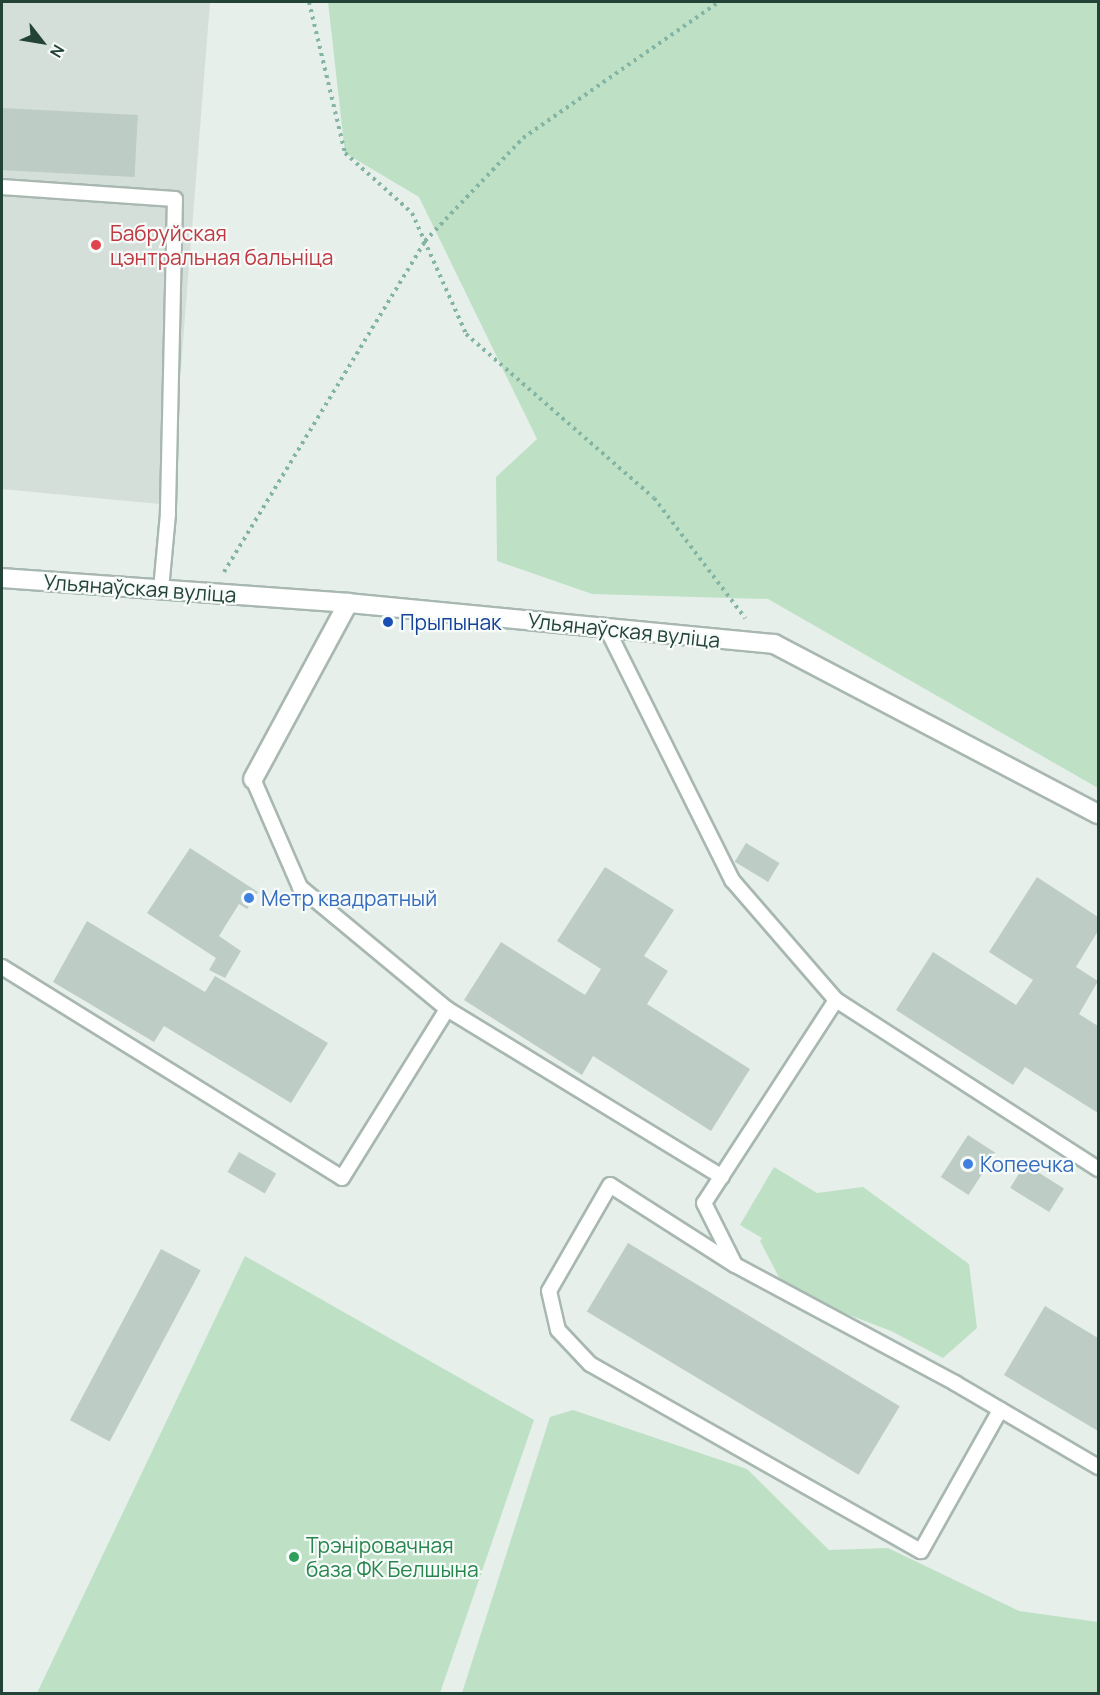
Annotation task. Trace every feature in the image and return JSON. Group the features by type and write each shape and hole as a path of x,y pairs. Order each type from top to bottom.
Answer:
{"street":[{"name":"Ульянаўская вуліца","path":"2,578 348,603 774,644 1098,814"},
{"path":"253,778 348,603"}],"lane":[{"path":"2,187 175,199 168,514 161,590"},
{"path":"606,627 732,880 836,1000 1098,1169"},
{"path":"253,778 300,887 447,1009 722,1177"},
{"path":"2,967 342,1178 447,1009"},
{"path":"735,1265 704,1203 836,1000"},
{"path":"1000,1410 921,1551 590,1364 558,1330 549,1291 610,1185 735,1265 1000,1410 1098,1467"}],"path":[{"path":"309,2 345,153 412,213 466,334 654,498 764,643"},
{"path":"211,593 425,241 523,138 719,2"}],"shaded area":[{"name":"Бабруйская цэнтральная бальніца","path":"2,2 210,2 170,505 2,489"}],"green space":[{"path":"328,2 1098,2 1098,788 768,599 592,594 497,561 496,477 537,439 419,197 345,153"},
{"path":"774,1167 817,1193 863,1187 969,1264 977,1328 943,1358 891,1331 831,1308 782,1283 760,1241 762,1238 740,1225"},
{"name":"Трэніровачная база ФК Белшына","path":"245,1256 534,1420 440,1693 37,1693"},
{"path":"573,1410 747,1469 829,1550 888,1548 1019,1611 1098,1622 1098,1693 462,1693 550,1417"}],"building":[{"path":"2,108 138,115 135,177 2,170"},
{"path":"746,843 779,863 768,882 735,862"},
{"path":"190,848 258,892 247,909 239,904 219,936 241,951 225,978 209,970 216,958 147,913"},
{"path":"605,867 674,910 644,956 668,971 647,1004 750,1069 711,1131 593,1056 582,1075 464,1000 501,942 585,995 601,969 557,941"},
{"path":"1037,877 1098,917 1098,931 1076,967 1098,981 1079,1014 1098,1026 1098,1113 1025,1067 1013,1085 896,1010 933,952 1016,1005 1033,980 989,952"},
{"path":"87,921 205,992 215,976 328,1043 291,1103 164,1026 154,1042 53,982"},
{"path":"968,1135 996,1153 968,1195 941,1177"},
{"path":"239,1152 276,1174 265,1193 228,1172"},
{"path":"1025,1164 1064,1188 1049,1212 1010,1188"},
{"path":"628,1243 900,1406 859,1475 587,1312"},
{"path":"161,1249 201,1270 110,1441 70,1420"},
{"path":"1045,1306 1098,1338 1098,1431 1004,1375"}],"place":[{"name":"Бабруйская цэнтральная бальніца","path":"96,245"},
{"name":"Прыпынак","path":"388,622"},
{"name":"Метр квадратный","path":"249,898"},
{"name":"Копеечка","path":"968,1164"},
{"name":"Трэніровачная база ФК Белшына","path":"294,1557"}]}
